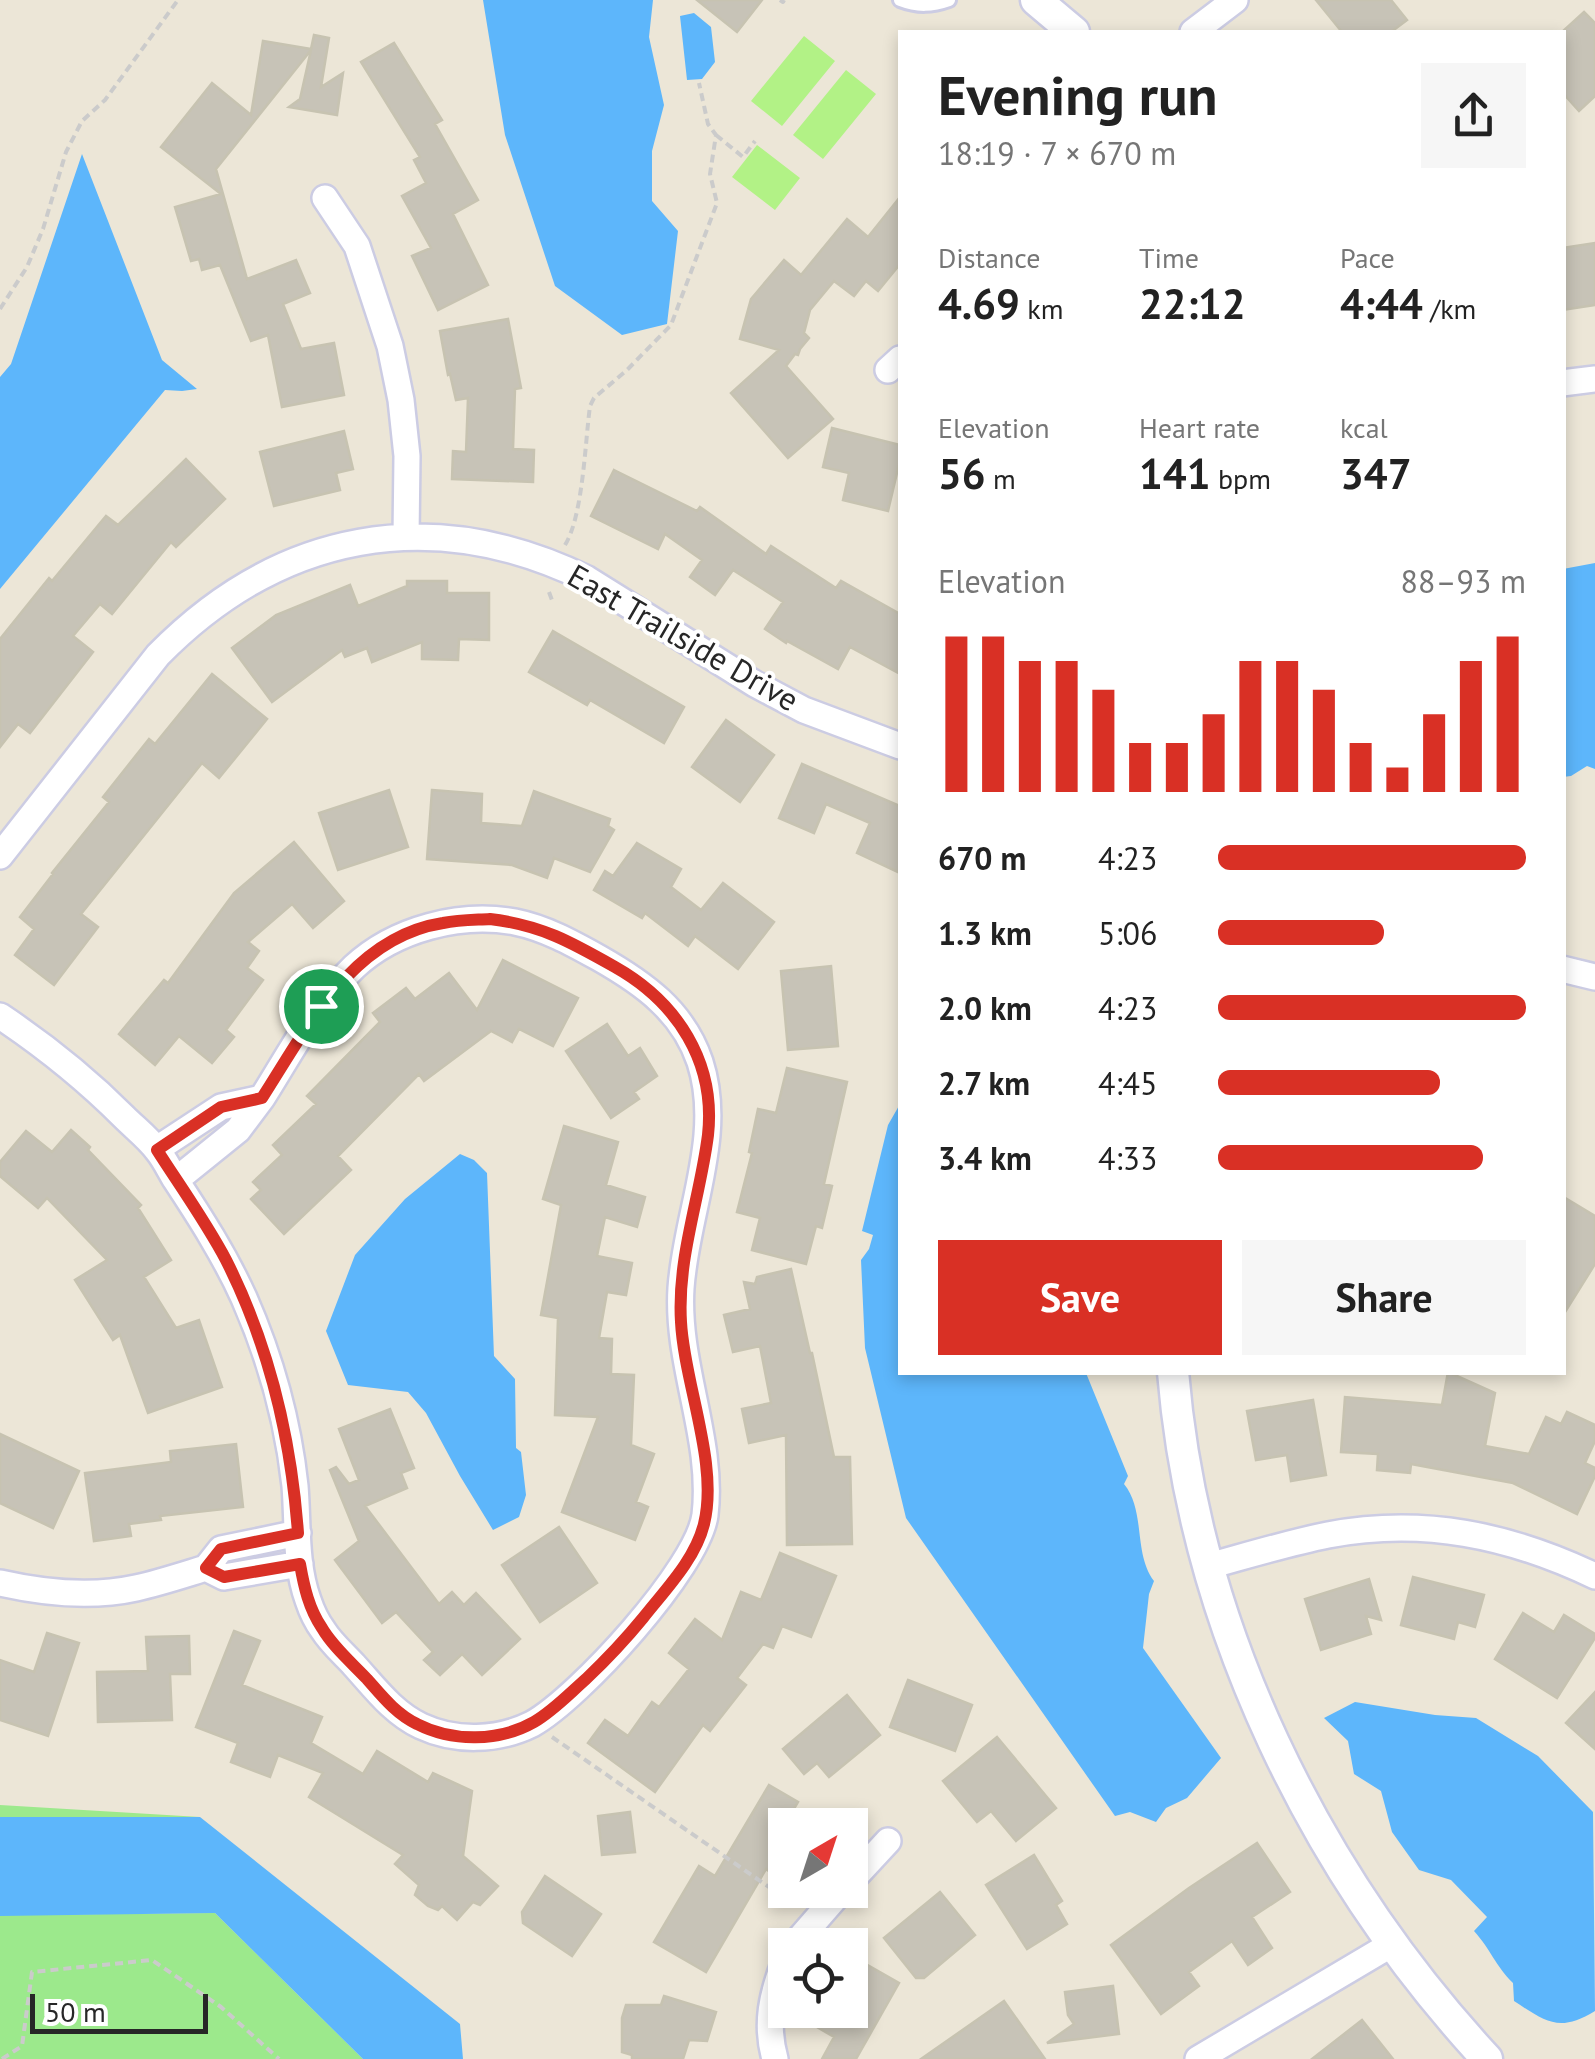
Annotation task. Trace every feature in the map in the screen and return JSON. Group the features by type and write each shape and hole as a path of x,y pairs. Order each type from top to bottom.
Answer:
{"street":[{"path":"1036,0 1072,30"},
{"path":"1196,30 1235,0"},
{"path":"324,198 357,246 390,346 401,400 406,456 406,537"},
{"path":"1566,383 1595,379"},
{"name":"East Trailside Drive","path":"0,856 148,668 214,605 287,564 346,546 406,537 484,543 562,567 804,710 898,745"},
{"path":"0,1016 50,1050 157,1150 224,1257 264,1350 287,1437 300,1564 307,1598 322,1630 393,1708 416,1724 442,1734 470,1738 503,1734 532,1723 558,1704 632,1632 687,1562 704,1524 708,1476 681,1307 685,1254 708,1132 706,1086 698,1055 681,1023 658,996 563,938 504,920 440,923 397,938 356,966 321,1006 238,1130 176,1180"},
{"path":"1566,970 1595,977"},
{"path":"157,1150 221,1107 262,1098"},
{"path":"1173,1375 1187,1471 1210,1566 1234,1645 1292,1781 1324,1840 1392,1944 1487,2059"},
{"path":"1210,1566 1330,1534 1414,1528 1499,1539 1553,1556 1595,1576"},
{"path":"0,1583 39,1592 107,1593 206,1568 221,1549 298,1533"},
{"path":"206,1568 224,1577 300,1564"},
{"path":"868,1863 888,1841"},
{"path":"807,1928 825,1908"},
{"path":"1198,2059 1392,1944"},
{"path":"771,2028 775,2059"}],"lane":[{"path":"900,0 931,6 950,0"}],"path":[{"path":"0,309 26,268 43,229 66,152 82,121 104,100 178,0"},
{"path":"699,84 708,124 716,136 743,157 755,141"},
{"path":"565,544 578,511 590,406 671,326 716,203 710,174 716,136"},
{"path":"548,1734 768,1886"},
{"path":"2,2059 22,2046 32,1972 152,1960 221,2006 280,2059"}],"green space":[{"path":"804,36 835,61 782,126 751,101"},
{"path":"846,70 876,94 823,159 793,135"},
{"path":"757,145 800,178 775,210 732,177"},
{"path":"0,1805 200,1817 0,1817"},
{"path":"215,1913 363,2059 0,2059 0,1915"}],"water":[{"path":"483,0 653,0 649,37 664,105 652,151 652,201 678,231 667,324 622,335 555,286 505,135"},
{"path":"694,13 711,27 715,62 702,79 687,80 680,16"},
{"path":"82,154 162,360 197,389 165,390 0,589 0,377 11,364"},
{"path":"1595,563 1595,769 1587,766 1566,777 1566,568"},
{"path":"898,1108 898,1375 1087,1375 1128,1476 1124,1484 1135,1507 1144,1558 1154,1581 1143,1648 1221,1758 1187,1798 1166,1808 1156,1822 1130,1812 1115,1816 906,1518 865,1348 861,1260 873,1235 862,1231 888,1125"},
{"path":"460,1154 474,1160 487,1173 494,1356 515,1379 516,1448 521,1452 526,1495 519,1517 493,1530 426,1413 408,1392 348,1385 326,1331 355,1255 405,1199"},
{"path":"1355,1702 1476,1718 1538,1756 1593,1812 1595,2011 1572,2022 1553,2022 1514,2001 1513,1983 1474,1931 1487,1917 1451,1880 1419,1870 1392,1832 1381,1791 1354,1774 1348,1741 1324,1718"},
{"path":"0,1817 200,1817 460,2024 463,2059 363,2059 215,1913 0,1916"}],"building":[{"path":"697,0 762,0 737,32"},
{"path":"1316,0 1391,0 1407,20 1394,30 1340,30"},
{"path":"1584,12 1595,23 1595,96 1579,111 1566,96 1564,30"},
{"path":"314,35 329,38 321,87 343,73 337,115 289,107 300,99 311,50 216,169 247,279 296,260 310,293 283,304 301,349 334,343 344,395 282,407 268,335 251,341 220,265 202,270 199,259 191,261 175,207 221,194 161,147 212,83 251,115 263,41 311,49"},
{"path":"394,43 442,120 435,124 478,200 453,214 488,285 438,310 412,256 431,248 402,196 426,183 414,160 420,157 361,62"},
{"path":"898,200 898,266 878,291 866,281 854,296 834,281 810,310 804,333 809,338 786,366 833,419 788,458 731,393 779,350 740,339 751,299 784,260 801,275 847,219 868,237"},
{"path":"1595,243 1595,305 1566,309 1566,247"},
{"path":"508,319 521,388 515,389 513,449 534,450 533,482 452,479 453,451 466,452 468,398 456,400 440,331"},
{"path":"832,428 898,444 898,468 888,511 843,500 849,473 823,467"},
{"path":"344,431 353,469 336,473 340,490 274,506 260,452"},
{"path":"186,459 225,499 176,547 171,542 112,614 100,604 73,636 93,652 30,733 18,724 0,747 0,639 106,516 118,525"},
{"path":"614,470 697,511 700,507 766,554 771,546 836,588 841,581 898,613 898,673 850,647 838,669 786,643 765,629 783,602 733,570 715,595 690,577 702,560 665,534 658,549 591,516"},
{"path":"407,581 447,581 447,593 489,593 489,640 459,639 458,660 422,659 422,642 372,662 367,648 345,657 342,650 272,702 232,648 276,615 350,585 358,606 407,586"},
{"path":"553,631 684,707 664,743 590,700 587,705 529,672"},
{"path":"212,674 267,719 219,778 202,763 81,914 98,927 54,985 15,955 34,929 20,917 109,802 103,797 149,739 155,744"},
{"path":"726,720 774,755 740,802 692,767"},
{"path":"802,764 898,805 898,872 857,853 870,823 826,804 814,833 779,818"},
{"path":"389,790 408,847 338,870 319,813"},
{"path":"432,790 482,794 481,823 522,826 534,791 610,819 608,826 614,830 590,872 554,858 547,878 512,865 427,859"},
{"path":"294,842 344,901 313,928 292,904 248,942 259,951 247,968 263,980 226,1030 234,1037 212,1063 179,1036 155,1065 119,1034 164,980 168,983 234,893"},
{"path":"637,843 681,869 671,887 701,910 723,883 774,922 738,969 695,936 688,946 645,913 642,918 594,890 605,871 613,876"},
{"path":"503,960 578,998 553,1046 519,1029 512,1042 491,1031 424,1081 419,1074 338,1156 351,1170 284,1234 251,1199 261,1190 253,1182 282,1155 273,1145 316,1104 307,1096 380,1022 373,1013 406,988 415,999 449,973 477,1010"},
{"path":"831,966 838,1046 788,1050 781,971"},
{"path":"607,1024 628,1056 640,1048 657,1076 634,1092 639,1099 611,1118 566,1051"},
{"path":"787,1068 847,1082 824,1184 832,1186 822,1228 816,1226 806,1264 752,1250 760,1218 737,1212 758,1109 776,1113"},
{"path":"564,1126 618,1142 606,1185 645,1197 637,1227 605,1217 597,1256 632,1263 626,1295 607,1292 599,1338 612,1339 611,1374 634,1375 631,1445 654,1454 636,1502 648,1507 635,1540 562,1512 598,1417 555,1415 558,1318 541,1315 561,1205 543,1199"},
{"path":"71,1130 141,1205 138,1208 171,1260 144,1277 176,1328 199,1320 222,1387 148,1413 120,1335 113,1340 75,1280 107,1260 47,1198 38,1208 0,1176 0,1162 26,1131 52,1152"},
{"path":"1566,1198 1595,1216 1595,1264 1566,1311"},
{"path":"791,1269 834,1457 850,1457 852,1544 787,1545 786,1435 749,1443 742,1409 771,1403 760,1346 733,1352 724,1315 750,1309 744,1282 755,1284 757,1277"},
{"path":"1447,1375 1495,1393 1485,1446 1529,1454 1546,1417 1561,1424 1567,1412 1595,1425 1595,1441 1585,1463 1595,1468 1595,1476 1577,1514 1513,1483 1411,1464 1410,1473 1377,1470 1378,1454 1341,1452 1345,1397 1442,1405"},
{"path":"1313,1400 1326,1475 1291,1481 1287,1455 1256,1460 1247,1411"},
{"path":"390,1409 414,1468 401,1473 407,1488 365,1506 439,1604 452,1592 464,1605 476,1593 520,1639 482,1675 462,1654 440,1675 424,1660 433,1652 396,1612 382,1623 335,1560 359,1541 330,1470 336,1467 349,1484 359,1480 339,1429"},
{"path":"0,1434 79,1471 53,1528 0,1503"},
{"path":"236,1444 243,1507 160,1516 161,1520 129,1524 131,1536 94,1541 85,1473 171,1462 170,1451"},
{"path":"559,1527 597,1583 540,1622 502,1565"},
{"path":"780,1553 836,1576 811,1637 782,1626 773,1648 763,1644 737,1678 746,1685 710,1731 703,1725 655,1792 588,1743 605,1720 628,1736 652,1702 659,1707 689,1669 669,1653 695,1619 722,1640 741,1592 761,1600"},
{"path":"1413,1577 1484,1595 1475,1627 1458,1622 1454,1639 1401,1625"},
{"path":"1369,1579 1381,1620 1366,1616 1371,1634 1321,1650 1305,1599"},
{"path":"1523,1613 1554,1632 1564,1615 1595,1634 1557,1698 1495,1659"},
{"path":"234,1631 260,1641 242,1685 322,1717 311,1743 363,1774 377,1751 428,1782 433,1773 472,1791 463,1856 498,1886 480,1905 473,1902 457,1920 442,1906 438,1910 428,1906 415,1895 419,1885 395,1864 403,1855 309,1797 323,1773 278,1755 270,1777 231,1762 238,1743 196,1727"},
{"path":"47,1633 79,1643 48,1736 0,1720 0,1660 34,1672"},
{"path":"189,1636 190,1674 170,1674 172,1720 98,1722 97,1672 148,1671 146,1637"},
{"path":"908,1680 972,1705 955,1751 890,1727"},
{"path":"1595,1692 1595,1749 1566,1723"},
{"path":"847,1695 880,1735 829,1777 817,1763 804,1774 783,1749"},
{"path":"997,1737 1056,1808 1016,1841 991,1811 977,1822 943,1781"},
{"path":"769,1785 798,1802 794,1808 768,1808 768,1870 706,1972 654,1942 699,1866 715,1876"},
{"path":"630,1812 635,1852 602,1855 598,1816"},
{"path":"1257,1843 1290,1892 1252,1917 1272,1948 1248,1965 1232,1941 1189,1972 1199,1986 1161,2014 1111,1945"},
{"path":"1034,1855 1062,1901 1056,1905 1067,1924 1027,1949 986,1885"},
{"path":"545,1876 601,1914 572,1956 523,1923 522,1912"},
{"path":"940,1892 975,1935 924,1978 916,1978 884,1938"},
{"path":"868,1965 899,1983 856,2059 822,2059 834,2037 819,2028 868,2028"},
{"path":"1113,1986 1119,2034 1047,2043 1074,2024 1068,2015 1065,1992"},
{"path":"664,1996 716,2012 707,2041 689,2040 683,2059 632,2059 632,2055 622,2052 626,2005 661,2005"},
{"path":"1004,2001 1045,2059 921,2059"},
{"path":"1362,2020 1393,2059 1312,2059"}],"route":[{"path":"490,919 519,922 563,938 658,996 681,1023 698,1055 706,1086 708,1132 681,1289 681,1325 708,1476 704,1524 687,1562 608,1658 532,1723 503,1734 470,1738 442,1734 416,1724 393,1708 322,1630 307,1598 300,1564 224,1577 206,1568 221,1549 298,1533 294,1481 280,1404 244,1298 196,1209 157,1150 221,1107 262,1098 321,1006 356,966 397,938 440,923 490,919"}]}
